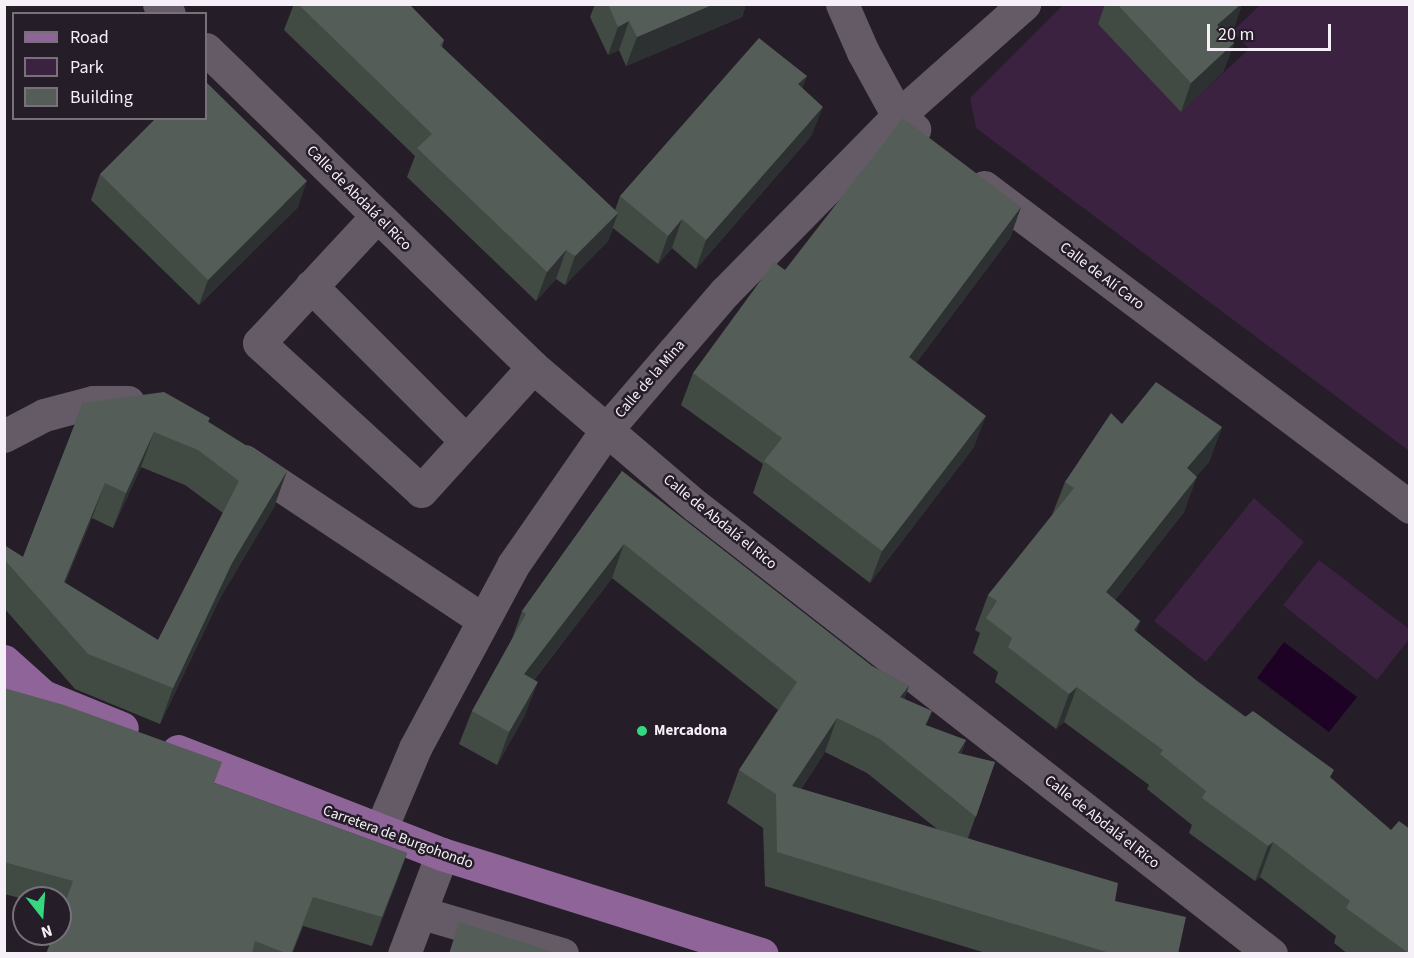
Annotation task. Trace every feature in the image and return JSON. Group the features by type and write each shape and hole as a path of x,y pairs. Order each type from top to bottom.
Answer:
{"main road":[{"name":"Carretera de Burgohondo","path":"4,661 43,696"},
{"name":"Carretera de Burgohondo","path":"4,691 43,696 442,854 762,954"}],"street":[{"path":"842,4 898,116 938,150"},
{"name":"Calle de la Mina","path":"380,831 415,748 513,565 607,429 725,292 898,116 1024,4"},
{"name":"Calle de Abdalá el Rico","path":"207,50 533,367 706,513 1270,954"},
{"name":"Calle de Alí Caro","path":"963,171 1410,507"},
{"path":"377,216 259,343 421,491 533,367"},
{"path":"311,286 466,441"},
{"path":"4,436 44,415 93,402 139,402 160,411"},
{"path":"220,445 482,620"},
{"path":"404,954 422,913 442,854"},
{"path":"422,913 562,954"}],"green space":[{"path":"1063,5 1119,5 1181,112 1249,49 1233,31 1260,5 1409,5 1408,450 976,128 970,98"},
{"path":"1254,498 1304,542 1206,662 1154,621"},
{"path":"1319,560 1409,629 1409,639 1377,680 1283,605"}],"shaded area":[{"path":"1284,642 1357,697 1329,732 1257,678"}],"building":[{"path":"298,4 409,4 444,40 440,45 618,213 575,256 566,250 547,272 417,148 432,134"},
{"path":"608,4 714,4 637,37 629,21 618,27"},
{"path":"1117,4 1241,4 1217,25 1234,43 1191,83"},
{"path":"759,38 807,76 798,84 823,107 706,240 682,219 668,236 620,196"},
{"path":"207,83 307,181 208,280 100,174 154,120 207,120"},
{"path":"903,118 1021,207 909,357 986,416 882,551 764,461 782,438 693,373 774,262 785,270"},
{"path":"1156,382 1222,427 1187,468 1197,477 1106,592 1140,621 1134,630 1197,681 1245,717 1253,711 1334,770 1330,777 1391,830 1399,821 1410,829 1410,954 1346,908 1350,901 1273,842 1268,846 1202,798 1206,791 1160,754 1163,750 1077,687 1069,694 1008,647 1012,638 986,618 997,601 988,595 1074,488 1065,482 1111,413 1122,424"},
{"path":"164,392 210,418 208,422 287,471 232,563 173,688 88,654 4,559 4,545 23,557 83,403","holes":["154,432 198,450 239,481 158,640 64,582 105,483 126,493"]},
{"path":"622,471 872,666 909,686 900,697 932,711 925,725 966,740 958,753 995,762 976,817 880,739 837,718 792,786 1118,883 1115,901 1186,917 1178,954 1113,954 777,852 776,794 739,770 797,682 624,544 524,674 538,682 509,732 472,711 526,614 522,611"},
{"path":"4,688 64,705 222,762 214,783 407,853 382,917 313,897 291,954 255,941 252,954 46,954 49,946 72,946 73,881 4,862"},
{"path":"459,922 560,954 449,954"}],"place":[{"name":"Mercadona","path":"642,731"}]}
